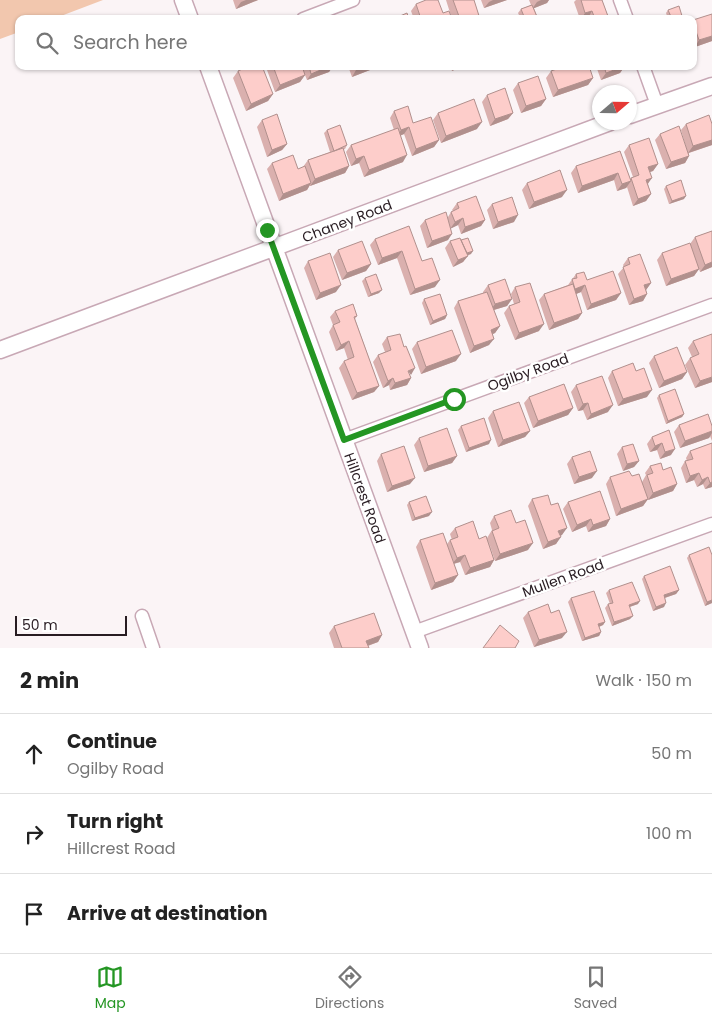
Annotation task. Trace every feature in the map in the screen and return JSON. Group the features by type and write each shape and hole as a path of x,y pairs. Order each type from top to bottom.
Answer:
{"street":[{"path":"183,0 189,15"},
{"path":"314,15 353,0"},
{"path":"620,0 626,15"},
{"name":"Hillcrest Road","path":"209,70 420,648"},
{"path":"644,70 657,105"},
{"path":"637,112 712,86"},
{"name":"Chaney Road","path":"0,350 592,129"},
{"name":"Ogilby Road","path":"344,440 712,305"},
{"name":"Mullen Road","path":"414,632 712,524"},
{"path":"142,616 153,648"}],"shaded area":[{"path":"0,0 103,0 64,15 15,15 15,33 0,39"}],"building":[{"path":"426,0 438,0 443,13 449,11 450,15 420,15 416,4"},
{"path":"453,0 474,0 479,15 459,15"},
{"path":"581,0 602,0 608,15 594,15 592,11 585,13"},
{"path":"532,5 536,15 523,15 521,9"},
{"path":"679,6 682,15 670,15 668,10"},
{"path":"712,14 712,36 699,40 697,19"},
{"path":"264,70 273,94 251,104 238,71"},
{"path":"274,70 303,70 305,75 280,85"},
{"path":"310,70 320,70 311,74"},
{"path":"590,70 593,78 558,90 551,71"},
{"path":"538,76 546,99 526,106 518,83"},
{"path":"505,88 513,113 495,119 487,95"},
{"path":"474,99 482,122 446,136 438,113"},
{"path":"408,106 413,123 431,117 439,140 416,149 409,127 401,130 394,111"},
{"path":"277,114 287,144 272,150 262,120"},
{"path":"709,115 712,124 712,140 693,146 686,124"},
{"path":"340,125 347,145 334,151 327,130"},
{"path":"679,126 689,156 671,162 660,134"},
{"path":"398,128 407,155 369,170 364,156 356,159 351,145"},
{"path":"649,138 658,164 648,167 652,178 646,180 651,194 638,199 631,178 639,175 629,145"},
{"path":"343,148 349,166 315,179 308,160"},
{"path":"620,151 631,181 622,184 618,173 582,186 576,166"},
{"path":"293,155 298,169 305,166 311,183 283,194 272,163"},
{"path":"560,170 567,190 534,202 527,183"},
{"path":"681,180 686,196 672,201 666,186"},
{"path":"476,196 485,220 465,227 463,218 455,222 451,212 459,208 457,203"},
{"path":"512,197 518,215 498,222 492,204"},
{"path":"446,212 452,234 432,241 425,220"},
{"path":"409,226 422,261 432,258 440,280 415,289 402,251 382,258 375,239"},
{"path":"712,231 712,262 705,265 695,237"},
{"path":"460,238 468,256 458,260 450,241"},
{"path":"468,238 473,251 467,253 461,240"},
{"path":"362,241 371,264 347,273 338,250"},
{"path":"690,243 699,269 671,279 662,253"},
{"path":"330,253 341,285 320,293 308,261"},
{"path":"640,254 651,283 644,285 647,294 634,299 623,267 630,264 628,258"},
{"path":"613,271 621,293 591,304 585,285 575,289 572,279 577,278 576,274 584,272 587,280"},
{"path":"376,274 382,290 371,294 365,278"},
{"path":"505,279 512,299 495,304 488,285"},
{"path":"530,283 544,324 519,333 509,306 520,302 515,287"},
{"path":"573,284 582,313 554,323 544,294"},
{"path":"487,292 500,326 491,330 494,339 474,346 458,301"},
{"path":"440,294 447,315 433,321 424,299"},
{"path":"353,304 357,316 354,317 379,386 357,393 344,361 354,357 349,341 341,345 333,325 340,322 335,311"},
{"path":"452,330 461,354 426,367 417,342"},
{"path":"400,334 404,347 406,346 415,368 408,371 411,378 395,383 393,378 388,381 378,355 391,350 387,337"},
{"path":"712,334 712,377 700,381 690,358 699,354 693,341"},
{"path":"677,347 687,372 664,381 654,356"},
{"path":"633,363 636,371 644,368 652,390 623,399 612,371"},
{"path":"602,376 613,405 591,414 588,403 583,404 576,385"},
{"path":"564,384 573,408 538,421 529,397"},
{"path":"675,389 684,414 668,421 659,395"},
{"path":"519,402 530,431 503,440 493,411"},
{"path":"708,414 712,431 685,441 679,425"},
{"path":"484,418 491,440 469,448 461,426"},
{"path":"447,428 457,456 428,466 419,438"},
{"path":"669,430 675,449 665,452 662,443 655,446 652,437"},
{"path":"712,443 712,482 710,483 708,477 702,480 699,473 690,476 685,461 693,459 690,451"},
{"path":"633,444 639,461 627,464 622,447"},
{"path":"404,446 415,478 392,486 381,454"},
{"path":"590,451 597,471 579,477 572,457"},
{"path":"661,463 663,470 671,467 677,484 653,493 647,475 653,473 650,466"},
{"path":"629,471 632,476 639,474 648,499 621,509 610,477"},
{"path":"600,491 610,519 593,525 591,519 577,525 568,502"},
{"path":"548,495 551,505 558,503 567,528 558,531 561,537 548,542 532,499"},
{"path":"426,496 432,512 415,518 409,502"},
{"path":"511,510 516,523 525,520 533,543 500,554 492,531 499,528 494,516"},
{"path":"473,521 479,539 486,536 494,560 470,568 465,555 457,558 450,540 458,537 455,528"},
{"path":"443,533 458,575 435,583 420,540"},
{"path":"709,547 712,555 712,600 707,602 689,555"},
{"path":"670,566 679,590 664,595 666,603 656,607 644,576"},
{"path":"632,582 640,601 629,605 633,616 614,622 608,604 613,603 609,590"},
{"path":"594,591 605,622 598,624 601,632 585,638 571,598"},
{"path":"548,604 551,613 559,610 567,632 539,640 528,612"},
{"path":"374,613 382,635 366,641 369,648 342,648 334,626"},
{"path":"500,625 519,641 515,648 483,648"}],"route":[{"path":"267,230 344,440 454,399"}]}
